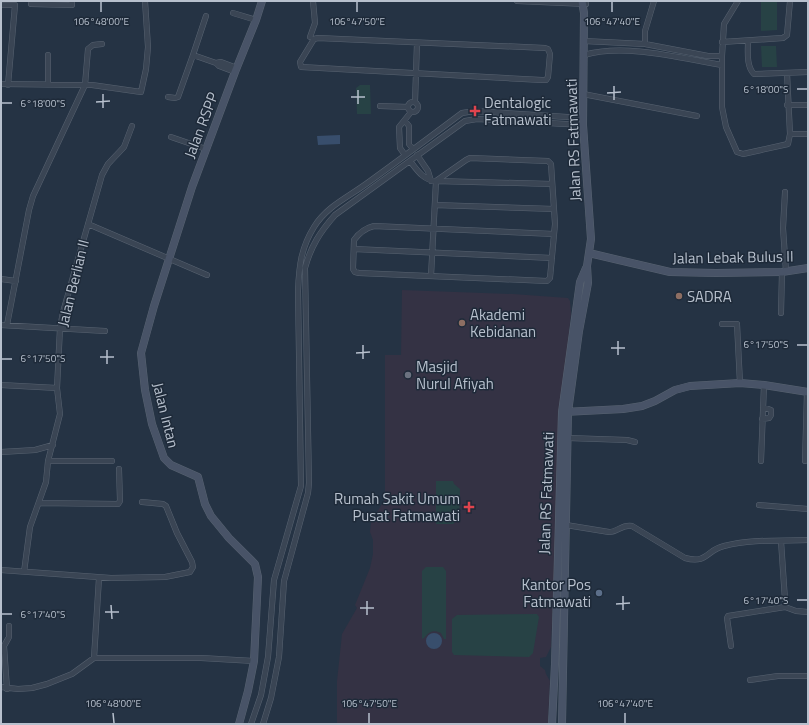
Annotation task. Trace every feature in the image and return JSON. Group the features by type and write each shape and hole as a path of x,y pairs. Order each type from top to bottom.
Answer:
{"street":[{"path":"31,4 72,5 72,1"},
{"path":"1,84 85,85 141,92 146,69 148,47 145,1"},
{"name":"Jalan RSPP","path":"170,259 192,187 262,1"},
{"path":"310,37 315,23 313,1"},
{"path":"517,1 584,2"},
{"path":"645,44 645,31 654,1"},
{"path":"738,1 724,24 722,42 722,108 726,127 737,152 743,154 788,144 790,134 787,73"},
{"path":"722,42 783,38 787,35 790,1"},
{"name":"Jalan RS Fatmawati","path":"552,724 556,599 565,412 579,311 588,283 587,266 591,229 583,122 584,2"},
{"path":"1,5 15,6 8,84"},
{"path":"233,13 256,20"},
{"path":"168,97 178,97 206,16"},
{"path":"318,38 417,43 545,48 548,49 550,54 548,77 546,80 542,80 300,67 300,62 314,39 318,38"},
{"path":"748,40 749,63 751,71 754,74 808,72"},
{"path":"584,41 645,44 708,56 722,56"},
{"path":"380,106 410,110 414,112 418,109 418,104 416,102 417,43"},
{"path":"7,325 33,196 85,85 88,49 93,45 102,44"},
{"path":"584,55 592,52 630,50 722,65"},
{"path":"48,55 48,84"},
{"path":"192,55 219,66 236,70"},
{"path":"708,56 708,63"},
{"path":"583,94 697,116"},
{"path":"405,155 400,148 399,127 405,121 410,110 410,103 416,102"},
{"path":"788,105 808,105"},
{"path":"251,724 261,695 268,657 274,580 301,486 298,291 300,258 303,248 314,226 328,210 462,113 474,111 583,122"},
{"path":"263,724 271,698 278,657 284,581 308,493 309,483 305,268 310,253 322,231 335,215 465,121 477,119 583,122"},
{"path":"405,121 409,126 409,144 413,149"},
{"name":"Jalan Berlian II","path":"24,572 32,518 46,482 48,461 60,414 57,388 60,328 68,294 102,175 108,164 124,147 132,126"},
{"path":"790,134 808,134"},
{"path":"171,137 206,149"},
{"path":"418,155 434,181 435,205 431,276"},
{"path":"434,181 470,158 548,161 551,164 555,224 550,278 547,281 355,272 353,269 354,240 369,227 374,226 554,234"},
{"path":"410,161 421,176 434,181 552,184"},
{"path":"781,313 784,271 783,228 785,192"},
{"path":"435,205 554,209"},
{"path":"88,224 207,275"},
{"path":"354,249 552,258"},
{"name":"Jalan Lebak Bulus II","path":"589,253 670,272 716,273 784,271 808,268"},
{"name":"Jalan Intan","path":"170,259 154,306 141,353 145,390 152,424 164,458 171,465 198,477 204,504 210,516 255,564 258,577 254,661 239,724"},
{"path":"1,279 16,281"},
{"path":"298,291 306,291"},
{"path":"722,324 737,324 740,383"},
{"path":"1,325 105,331"},
{"path":"565,412 623,409 642,406 656,401 675,390 690,386 740,383 764,385 807,392 805,461"},
{"path":"1,385 57,388"},
{"path":"761,460 764,385"},
{"path":"762,419 769,418 771,415 771,410 763,407"},
{"name":"Jalan RS Fatmawati","path":"562,724 568,438 565,412"},
{"path":"568,438 627,440 635,442"},
{"path":"1,452 36,450 53,445"},
{"path":"48,461 112,461"},
{"path":"39,503 118,504 120,501 119,469"},
{"path":"1,570 99,578 165,577 188,573 191,570 192,562 177,533 166,506 163,504 142,502"},
{"path":"759,505 808,509"},
{"path":"566,525 609,532 614,532 624,526 632,526 685,558 694,560 700,560 721,547 737,543 808,540"},
{"path":"780,541 785,600"},
{"path":"277,566 287,568"},
{"path":"94,658 99,578"},
{"path":"556,599 564,599"},
{"path":"731,646 727,617 751,611 785,606 796,611 808,612"},
{"path":"7,689 4,646 9,638 9,626"},
{"path":"1,687 7,689 32,688 54,682 72,674 94,658 201,658 254,661"},
{"path":"750,680 778,676 808,676"}],"shaded area":[{"name":"Rumah Sakit Umum Pusat Fatmawati","path":"402,290 513,294 568,298 570,301 571,313 561,413 551,647 546,657 540,658 540,666 545,670 550,681 549,724 337,724 337,681 342,634 357,608 355,605 370,568 373,554 373,540 370,532 371,522 385,499 385,355 401,355"}],"green space":[{"path":"761,1 777,1 777,30 761,31"},
{"path":"761,46 776,46 777,67 762,67"},
{"path":"360,85 370,85 371,114 357,114 356,88"},
{"path":"436,481 453,481 454,484 460,489 459,519 453,524 436,524"},
{"path":"426,567 443,567 446,571 446,639 444,639 441,633 433,631 422,639 422,571"},
{"path":"537,614 539,617 533,653 529,657 454,655 452,652 452,619 457,615"}],"water":[{"path":"340,135 340,144 318,145 317,136"},
{"path":"434,633 440,635 442,641 440,647 434,649 428,647 426,641 428,635"}],"place":[{"name":"Dentalogic Fatmawati","path":"475,111"},
{"name":"SADRA","path":"679,296"},
{"name":"Akademi Kebidanan","path":"462,323"},
{"name":"Masjid Nurul Afiyah","path":"408,375"},
{"name":"Rumah Sakit Umum Pusat Fatmawati","path":"469,507"},
{"name":"Kantor Pos Fatmawati","path":"599,593"}]}
